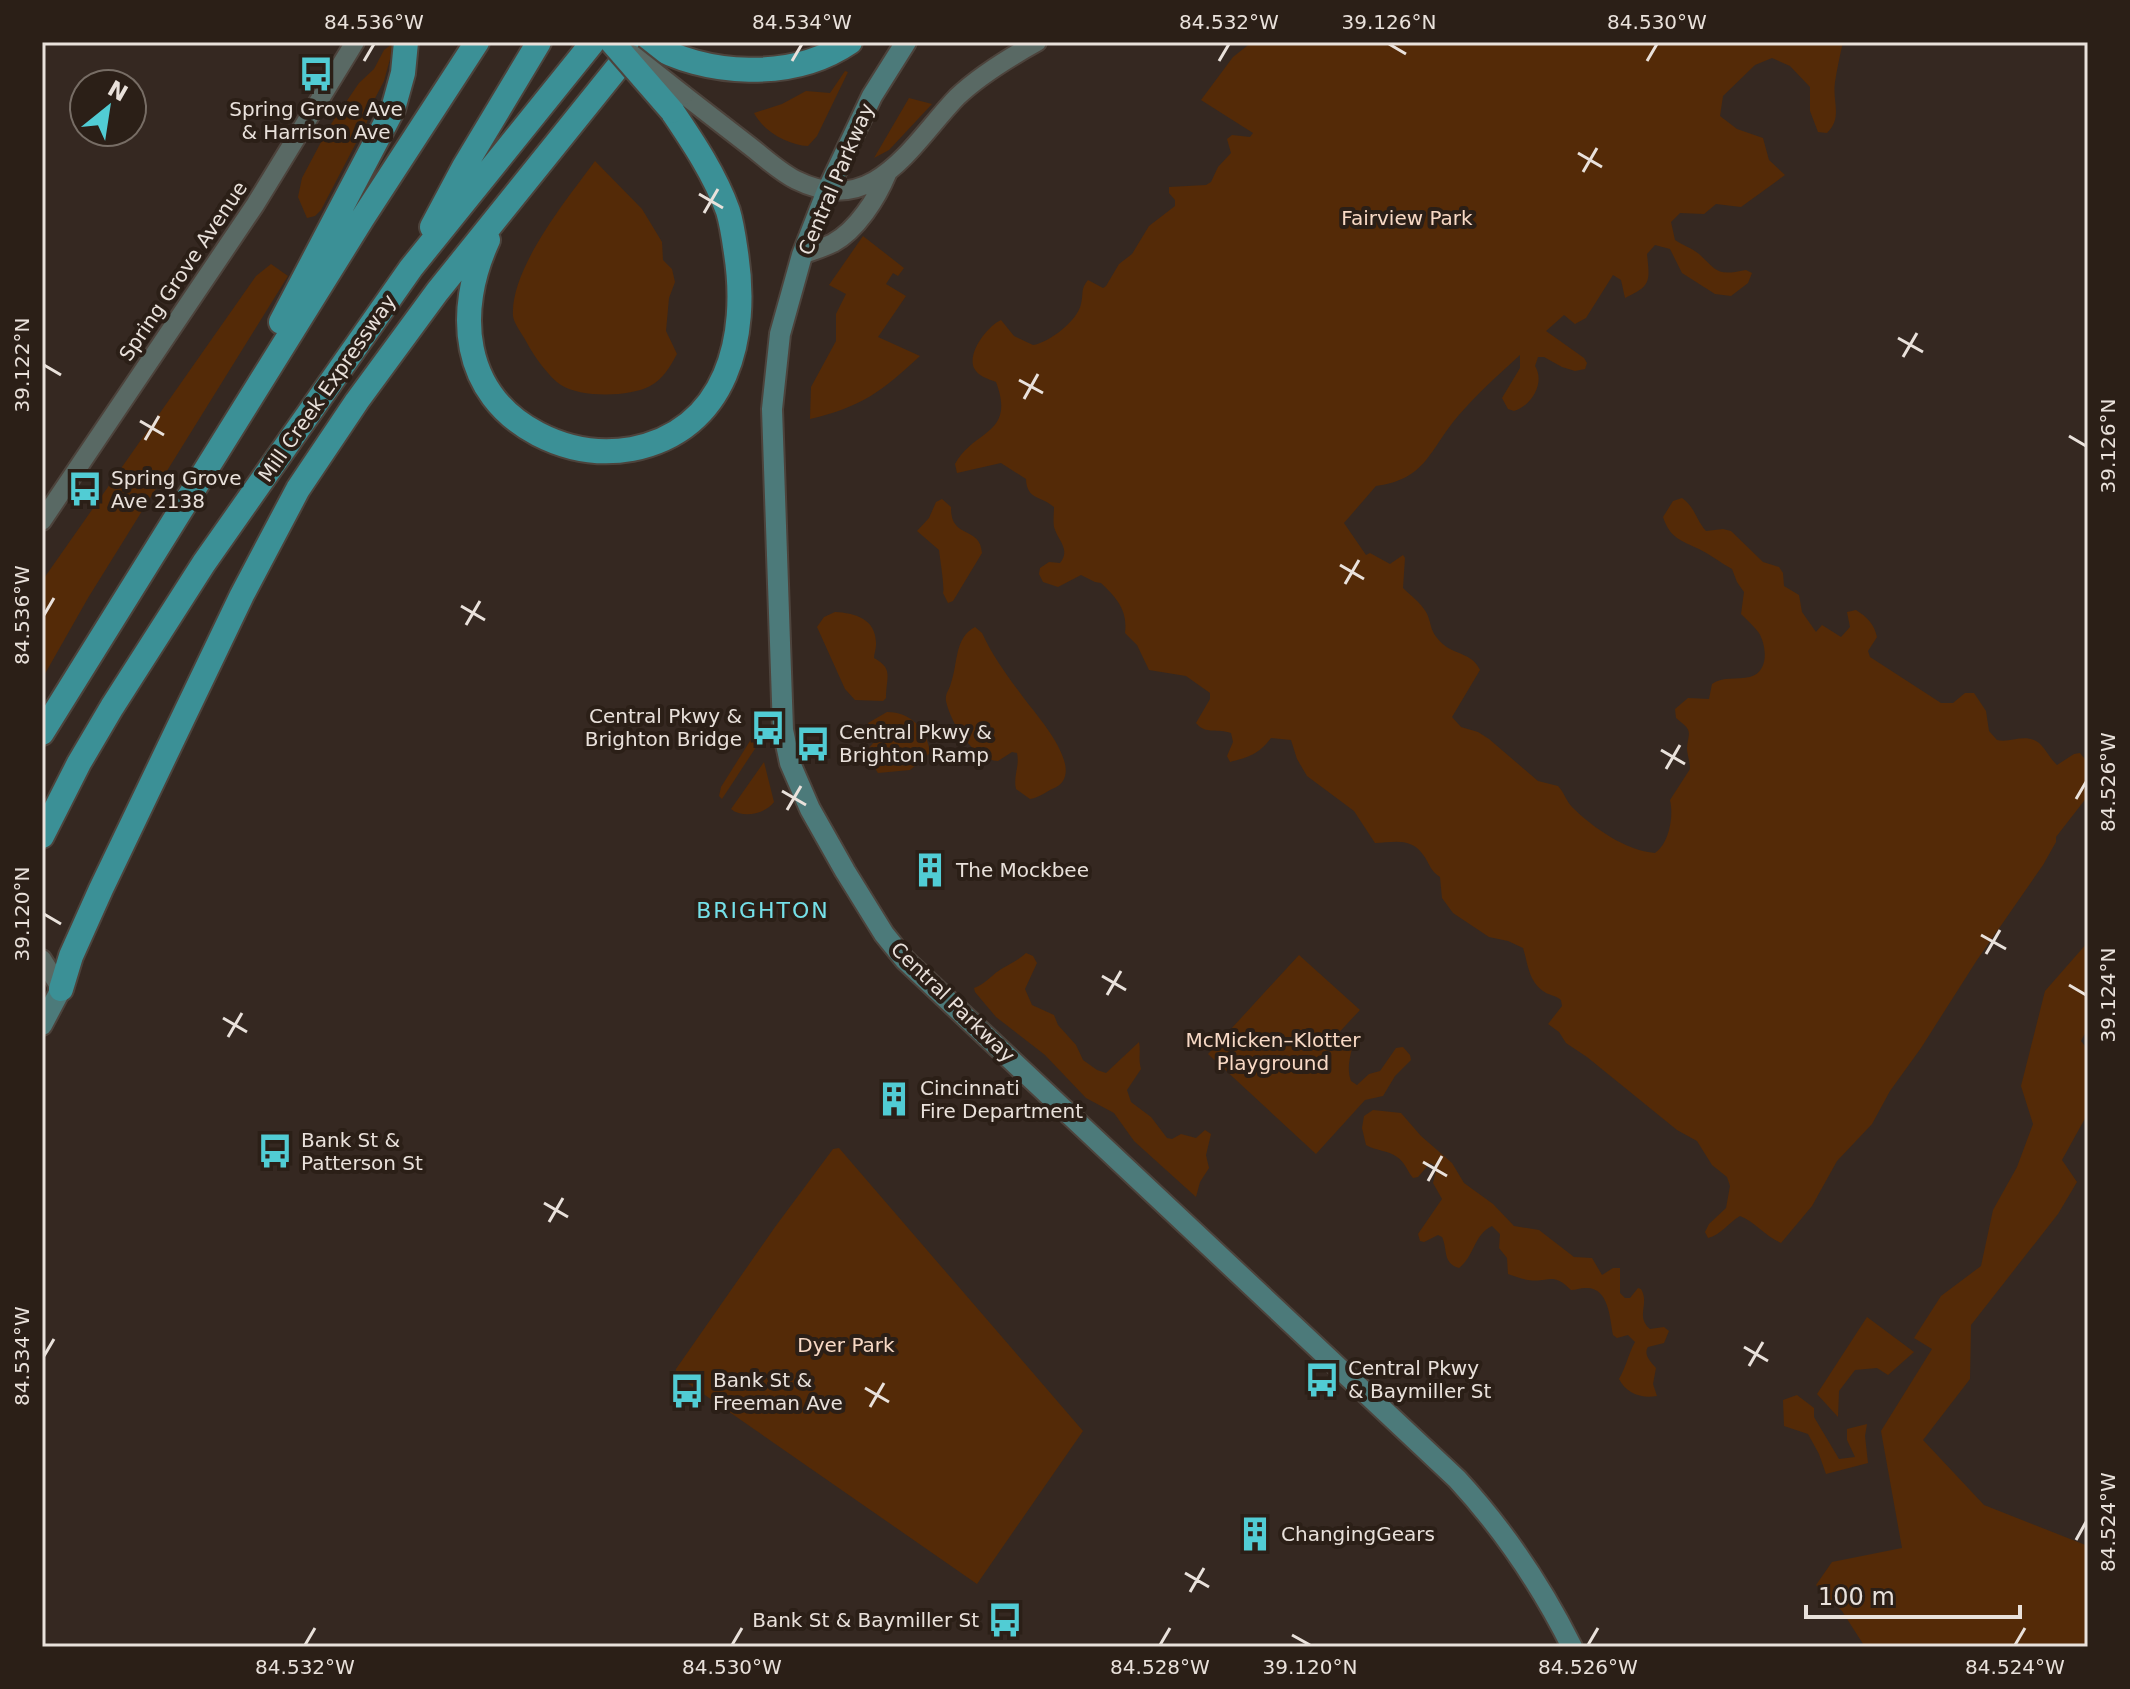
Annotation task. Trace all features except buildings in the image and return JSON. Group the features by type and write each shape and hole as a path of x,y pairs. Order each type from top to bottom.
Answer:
{"highway":[{"path":"285,330 362,219 477,42"},
{"path":"411,268 464,167 539,42"},
{"name":"Mill Creek Expressway","path":"42,836 79,763 150,644 333,380 411,268 593,42"},
{"path":"515,192 479,259 471,285 468,312 474,360 483,380 508,413 528,429 568,446 612,451 659,440 690,421 722,383 735,350 741,312 740,277 729,213 678,103 614,42"},
{"path":"52,986 71,956 242,595 298,489 357,401 437,292 638,42"},
{"path":"647,42 706,65 731,69 791,66 822,57 850,42"},
{"path":"42,733 232,426 285,330 344,200 393,109 403,73 406,46"}],"main road":[{"name":"Spring Grove Avenue","path":"42,521 255,205 355,42"},
{"name":"Central Parkway","path":"906,42 872,96 827,191 788,300 776,363 772,464 783,730 798,785 866,907 905,960 1457,1479 1534,1576 1572,1647"},
{"path":"678,103 795,179 827,191 861,188 887,174 906,156 959,95 1037,42"},
{"path":"802,255 834,243 850,230 880,192 887,174"},
{"path":"42,959 52,986 42,1025"}],"green space":[{"name":"Fairview Park","path":"1252,42 1843,42 1834,89 1835,121 1827,133 1818,132 1810,111 1810,87 1790,66 1772,58 1755,65 1723,96 1720,116 1737,129 1763,138 1769,160 1785,175 1741,207 1716,204 1704,214 1680,213 1671,222 1675,240 1719,271 1746,270 1752,273 1748,283 1731,296 1715,294 1682,273 1670,249 1655,245 1647,254 1648,277 1640,290 1625,298 1621,280 1613,275 1586,318 1575,324 1564,315 1546,331 1584,358 1587,363 1585,369 1575,371 1538,357 1535,366 1538,386 1527,404 1514,411 1508,409 1502,398 1520,368 1520,355 1465,408 1417,470 1406,477 1376,486 1344,523 1366,555 1370,553 1390,564 1403,555 1403,588 1424,609 1439,640 1477,664 1480,670 1452,717 1461,727 1489,739 1538,781 1558,786 1570,805 1589,822 1633,848 1655,853 1660,849 1669,829 1670,800 1690,769 1687,748 1689,731 1676,718 1675,709 1688,698 1709,699 1712,684 1716,682 1756,674 1765,658 1759,633 1741,614 1744,592 1732,569 1676,538 1669,530 1663,517 1673,501 1682,498 1706,531 1731,531 1763,562 1779,567 1784,586 1799,595 1802,612 1816,632 1822,625 1841,637 1850,627 1847,612 1856,610 1870,621 1876,632 1877,637 1868,651 1870,657 1941,703 1953,703 1965,693 1974,693 1986,711 1989,731 1997,740 2026,738 2036,741 2057,765 2080,753 2088,763 2085,783 2087,797 2056,837 2043,865 1890,1091 1872,1124 1837,1161 1812,1206 1781,1243 1740,1216 1708,1238 1705,1232 1709,1224 1726,1208 1730,1186 1727,1177 1712,1165 1697,1141 1677,1130 1566,1043 1559,1032 1548,1024 1562,1006 1561,1000 1543,991 1534,982 1523,948 1489,937 1453,913 1442,898 1440,877 1419,850 1401,842 1375,843 1354,811 1307,776 1291,740 1271,738 1253,754 1230,762 1227,756 1233,742 1231,733 1208,730 1196,723 1210,699 1210,693 1186,676 1149,670 1137,645 1125,633 1125,618 1120,605 1101,583 1081,575 1058,587 1043,582 1040,568 1049,562 1060,563 1064,553 1054,527 1054,507 1032,494 1026,479 1001,463 957,473 955,464 972,444 990,430 1001,412 996,382 974,368 973,355 980,340 1001,320 1014,336 1033,345 1054,335 1079,310 1088,280 1103,288 1106,286 1119,264 1132,254 1149,226 1175,206 1169,187 1211,182 1218,167 1231,153 1227,139 1232,135 1250,137 1253,133 1201,100 1233,57"},
{"path":"391,45 393,48 384,81 371,106 367,122 321,210 307,218 298,197 302,178 329,127 359,83 374,69 384,50"},
{"path":"845,71 848,72 817,136 808,146 777,136 763,126 754,113 782,104 806,91 830,93"},
{"path":"909,98 932,104 889,150 874,158"},
{"path":"595,161 642,209 662,242 663,260 672,269 675,282 669,298 666,331 677,354 655,383 641,390 618,394 593,394 561,385 538,360 513,316 521,277 531,256 556,214"},
{"path":"863,236 904,268 898,276 893,273 886,284 906,296 878,337 920,356 894,379 858,403 810,419 811,387 836,341 836,314 846,294 829,285"},
{"path":"271,264 288,276 88,598 42,679 42,581 256,276"},
{"path":"942,499 951,507 955,524 976,539 982,553 953,601 948,603 943,593 939,550 917,531 929,518 936,502"},
{"path":"835,612 857,616 873,629 876,645 874,658 888,674 886,698 883,701 855,700 845,689 817,627 824,617"},
{"path":"975,627 1048,730 1063,758 1066,771 1062,781 1037,797 1030,799 1016,789 1017,753 1012,752 998,761 980,754 958,730 949,710 946,696 960,645"},
{"path":"887,712 910,719 925,736 930,753 910,770 878,773 867,756 868,749 876,740 868,723"},
{"path":"755,733 760,735 760,741 722,799 719,796 721,787"},
{"path":"764,762 774,802 754,814 742,814 731,809"},
{"path":"2088,942 2088,1028 2081,1041 2088,1050 2088,1113 2062,1160 2077,1182 2058,1214 1971,1325 1970,1379 1923,1440 1984,1505 2088,1546 2088,1647 1865,1647 1842,1611 1816,1585 1832,1562 1902,1548 1881,1431 1932,1349 1914,1338 1941,1296 1981,1266 1993,1210 2017,1167 2033,1124 2021,1086 2045,991"},
{"path":"1026,953 1033,956 1037,963 1025,989 1032,1005 1054,1015 1083,1060 1106,1073 1139,1042 1141,1069 1127,1090 1131,1102 1151,1117 1167,1138 1181,1134 1196,1138 1205,1130 1211,1134 1206,1155 1209,1168 1200,1182 1196,1197 1134,1141 1114,1113 1086,1098 1045,1055 996,1017 975,992 974,988"},
{"name":"McMicken–Klotter Playground","path":"1299,955 1360,1010 1332,1040 1355,1034 1349,1063 1351,1081 1357,1085 1369,1074 1380,1071 1396,1048 1403,1047 1411,1060 1395,1076 1383,1096 1365,1100 1316,1154 1208,1054"},
{"path":"1373,1110 1401,1113 1421,1136 1452,1163 1464,1183 1493,1204 1514,1226 1539,1230 1574,1257 1592,1258 1602,1275 1613,1268 1620,1268 1620,1293 1625,1298 1630,1298 1638,1288 1641,1289 1646,1324 1650,1329 1664,1327 1669,1331 1664,1343 1648,1347 1646,1353 1656,1368 1653,1384 1657,1396 1635,1394 1619,1379 1635,1342 1628,1335 1617,1338 1613,1335 1607,1305 1599,1292 1585,1288 1571,1290 1555,1279 1535,1281 1508,1274 1507,1258 1499,1248 1500,1234 1492,1226 1481,1234 1459,1268 1450,1263 1442,1237 1438,1235 1420,1241 1418,1234 1442,1199 1433,1183 1437,1167 1430,1163 1418,1177 1413,1178 1397,1157 1366,1145 1362,1128 1364,1116"},
{"name":"Dyer Park","path":"839,1148 1083,1431 977,1584 676,1375 676,1369 775,1227 833,1149"},
{"path":"1867,1317 1914,1352 1888,1375 1877,1368 1855,1370 1839,1391 1838,1417 1817,1394"},
{"path":"1797,1395 1814,1408 1814,1417 1839,1459 1855,1457 1847,1440 1847,1429 1867,1424 1868,1463 1826,1474 1808,1434 1784,1426 1783,1400"}],"place":[{"name":"Spring Grove Ave & Harrison Ave","path":"316,74"},
{"name":"Spring Grove Ave 2138","path":"85,489"},
{"name":"Central Pkwy & Brighton Bridge","path":"768,728"},
{"name":"Central Pkwy & Brighton Ramp","path":"813,744"},
{"name":"The Mockbee","path":"930,870"},
{"name":"Cincinnati Fire Department","path":"894,1099"},
{"name":"Bank St & Patterson St","path":"275,1151"},
{"name":"Central Pkwy & Baymiller St","path":"1322,1380"},
{"name":"Bank St & Freeman Ave","path":"687,1391"},
{"name":"ChangingGears","path":"1255,1534"},
{"name":"Bank St & Baymiller St","path":"1005,1620"}],"district":[{"name":"BRIGHTON","path":"763,910"}]}
